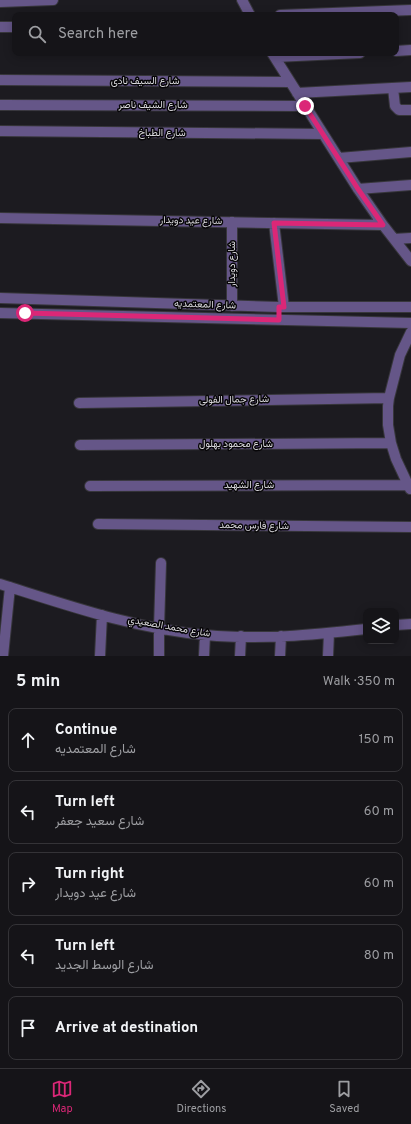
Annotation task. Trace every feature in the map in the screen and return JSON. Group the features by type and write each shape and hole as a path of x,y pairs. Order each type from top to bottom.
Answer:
{"street":[{"path":"0,2 53,0"},
{"path":"242,0 248,12"},
{"path":"359,12 411,10"},
{"path":"0,27 12,27"},
{"path":"399,51 411,50"},
{"path":"275,56 358,189 383,225 411,261"},
{"name":"شارع السيف نادى","path":"0,80 290,82"},
{"path":"298,93 411,87"},
{"path":"393,88 395,106 399,110 411,110"},
{"name":"شارع الشيف ناصر","path":"0,105 305,106"},
{"name":"شارع الطباخ","path":"0,132 323,134"},
{"path":"339,158 411,152"},
{"path":"358,189 411,185"},
{"name":"شارع عيد دويدار","path":"0,218 383,225"},
{"name":"شارع دويدار","path":"232,222 232,306"},
{"path":"274,223 282,307 279,320"},
{"path":"394,238 411,238"},
{"name":"شارع المعتمديه","path":"0,298 232,306 411,307"},
{"name":"شارع المعتمديه","path":"0,313 411,323"},
{"path":"410,488 396,458 391,443 388,425 389,398 400,355 411,332"},
{"name":"شارع جمال الفولى","path":"79,403 389,398"},
{"name":"شارع محمود بهلول","path":"80,445 391,443"},
{"name":"شارع الشهيد","path":"90,486 410,488"},
{"name":"شارع فارس محمد","path":"98,524 411,527"},
{"path":"159,656 161,563"},
{"path":"4,656 5,585"},
{"name":"شارع محمد الصعيدي","path":"5,585 102,615 159,628 205,635 281,636 363,629"},
{"path":"100,656 102,615"},
{"path":"399,626 411,624"},
{"path":"328,656 329,633"},
{"path":"204,656 205,635"},
{"path":"240,656 241,636"},
{"path":"280,656 281,636"}],"route":[{"path":"25,313 279,320 279,307 284,307 274,223 383,225 305,106"}]}
